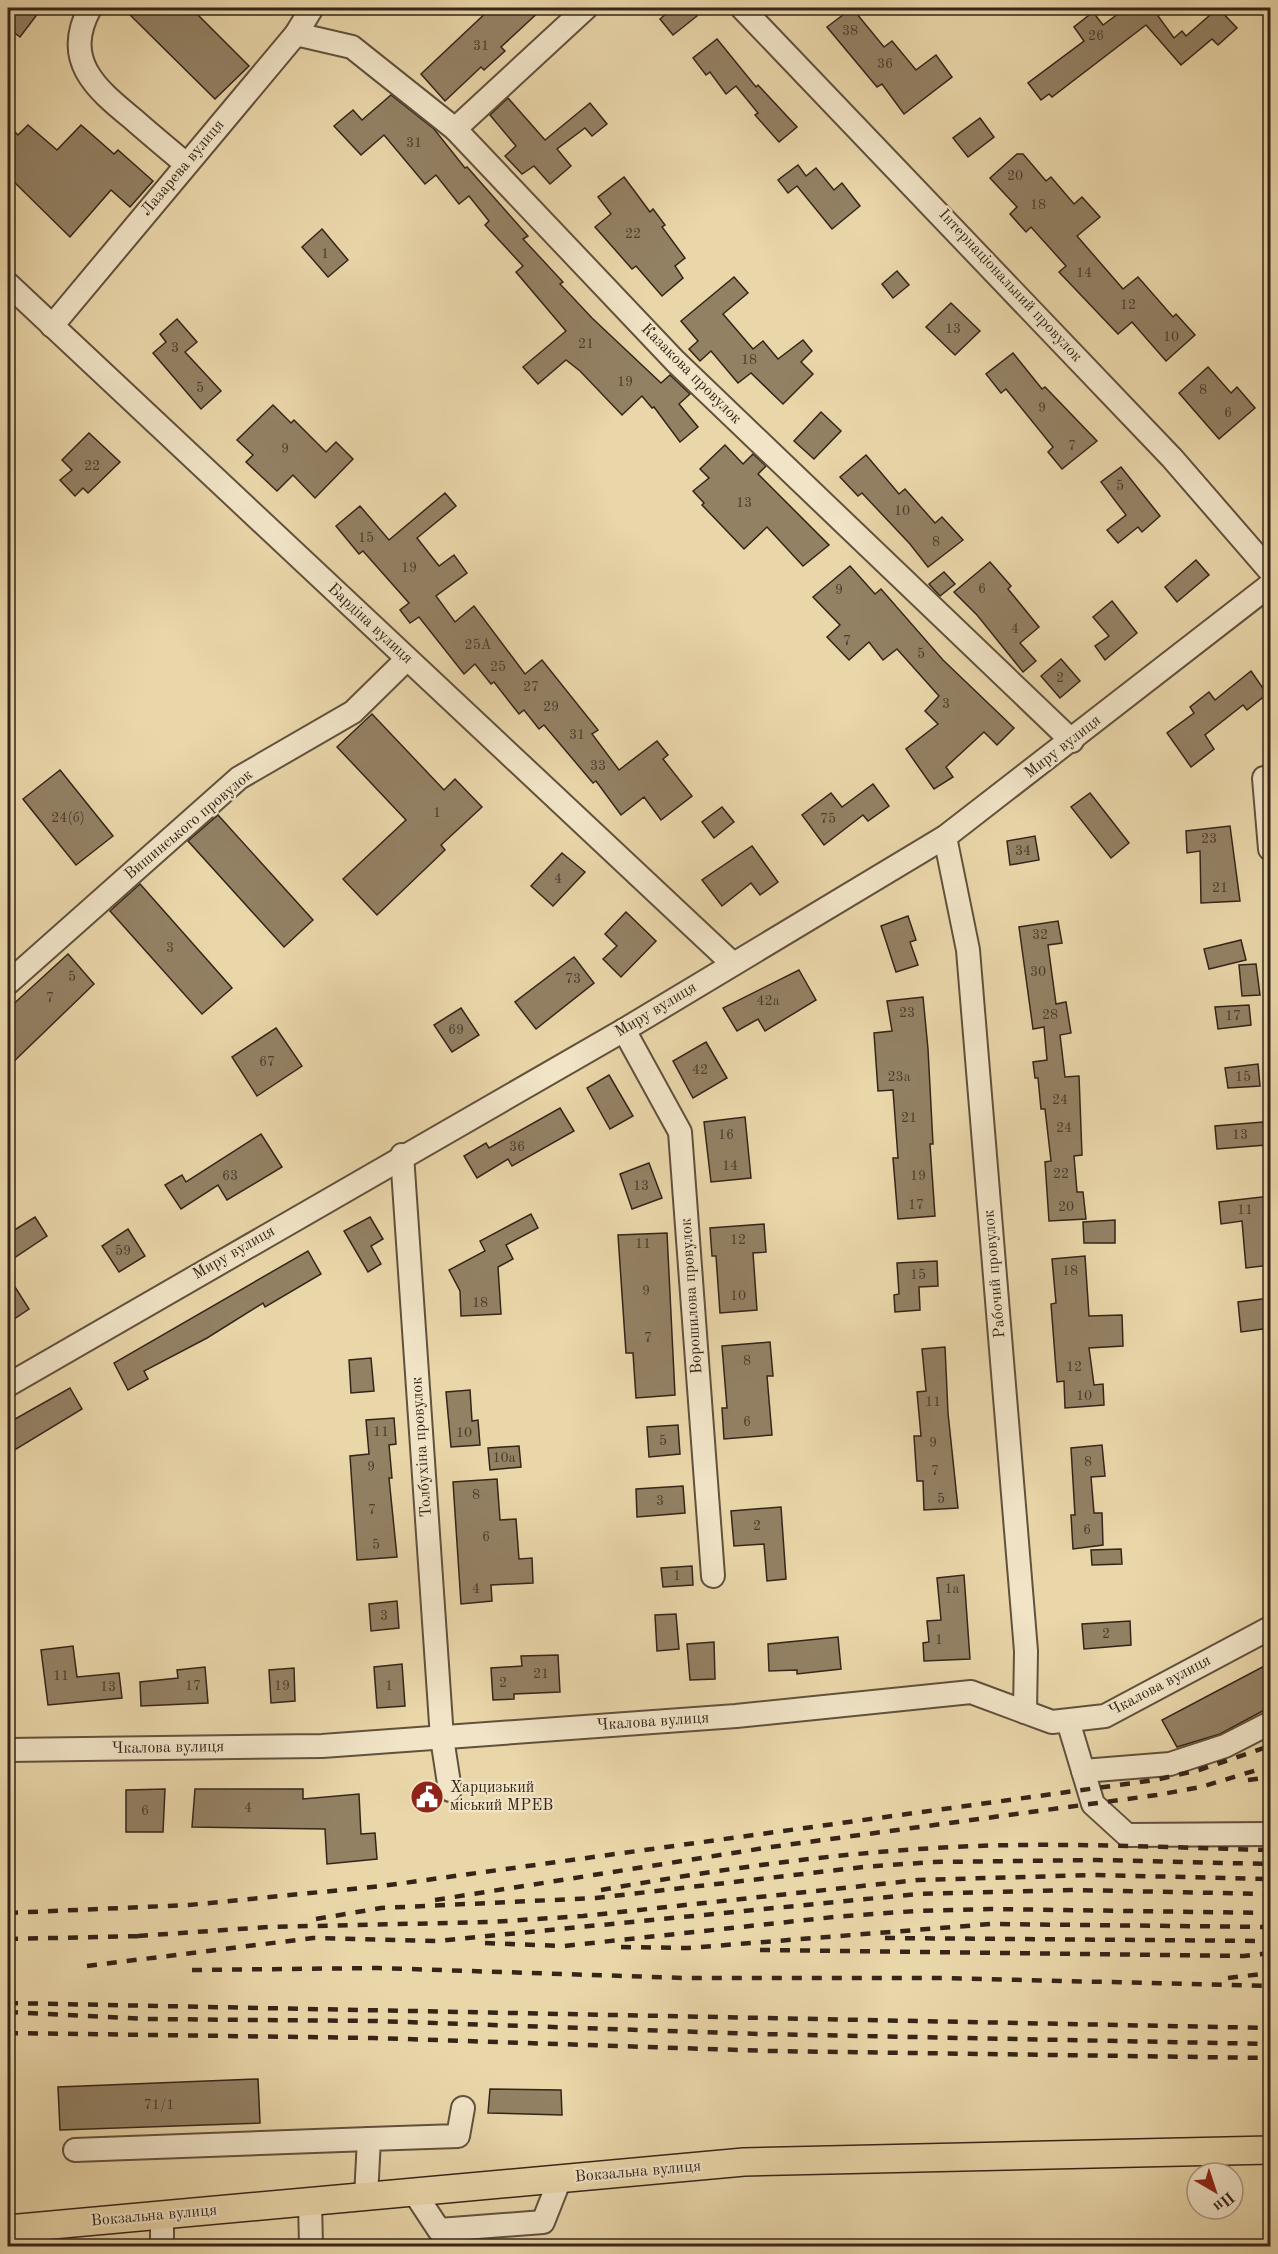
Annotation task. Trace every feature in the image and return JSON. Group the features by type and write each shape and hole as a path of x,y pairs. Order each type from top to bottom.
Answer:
{"main road":[{"name":"Вокзальна вулиця","path":"8,2229 744,2162 1270,2151"}],"street":[{"path":"90,8 80,39 83,66 96,88 186,164"},
{"name":"Лазарева вулиця","path":"52,326 296,34 312,8"},
{"path":"455,129 585,8"},
{"name":"Інтернаціональний провулок","path":"742,8 1172,458 1270,571"},
{"name":"Казакова провулок","path":"296,34 352,47 455,129 675,361 1072,741"},
{"name":"Бардіна вулиця","path":"8,284 733,964"},
{"name":"Миру вулиця","path":"8,1385 402,1155 624,1030 945,837 1072,741 1270,585"},
{"name":"Вишинського провулок","path":"8,983 239,778 353,712 407,659"},
{"path":"1264,778 1270,849"},
{"name":"Рабочий провулок","path":"945,837 968,950 1026,1651 1025,1712"},
{"name":"Ворошилова провулок","path":"624,1030 680,1132 713,1576"},
{"name":"Толбухіна провулок","path":"402,1155 442,1738 450,1790"},
{"name":"Чкалова вулиця","path":"8,1750 322,1746 736,1716 971,1692 1052,1722 1105,1716 1270,1628"},
{"path":"1068,1720 1093,1804 1127,1834 1270,1834"},
{"path":"1083,1771 1170,1764 1225,1746 1270,1723"},
{"path":"75,2150 458,2136 463,2108"},
{"path":"366,2197 369,2139"},
{"path":"414,2192 439,2230 543,2222 560,2179"},
{"path":"310,2201 311,2247"},
{"path":"162,2215 162,2247"}],"building":[{"path":"8,8 42,8 20,37 8,28"},
{"path":"123,8 191,8 249,66 215,99"},
{"path":"491,8 543,8 501,47 505,51 484,70 481,67 445,101 421,74"},
{"path":"673,8 690,8 697,16 673,35 660,19"},
{"path":"852,8 884,47 892,41 916,70 936,55 952,77 904,114 882,84 877,87 827,27"},
{"path":"1126,8 1169,8 1158,16 1174,38 1182,31 1186,36 1218,8 1237,28 1218,45 1212,39 1181,65 1146,25 1052,97 1049,94 1041,100 1028,83 1084,41 1074,27 1093,12 1103,25"},
{"path":"717,39 756,87 758,85 797,127 779,142 755,115 758,113 736,86 726,94 710,72 706,75 693,58"},
{"path":"391,95 434,129 465,168 467,167 528,236 523,239 563,282 560,284 592,318 661,383 670,375 690,394 679,404 698,427 680,442 654,407 652,408 642,396 622,415 580,371 566,360 538,384 523,367 566,331 516,272 523,266 485,225 489,221 469,196 459,204 436,175 425,184 384,135 361,155 334,126 353,110 362,120"},
{"path":"508,98 545,140 590,103 607,124 592,136 585,128 557,149 571,166 550,184 534,166 522,174 505,156 516,146 490,115"},
{"path":"980,118 994,137 968,157 953,138"},
{"path":"8,125 18,135 28,125 57,150 81,125 114,154 118,150 153,181 130,207 111,190 70,237 8,176"},
{"path":"1017,154 1023,154 1046,181 1051,177 1074,204 1082,197 1100,217 1077,236 1123,289 1138,277 1173,317 1176,314 1195,335 1166,361 1132,322 1118,334 1059,272 1066,266 1031,227 1026,232 1010,214 1017,207 990,178"},
{"path":"798,165 806,176 816,168 834,190 842,183 860,206 832,229 797,186 788,193 778,180"},
{"path":"624,177 650,212 653,209 665,225 662,227 685,258 675,266 683,278 662,296 636,266 632,269 595,227 611,214 598,197"},
{"path":"322,229 348,260 328,277 302,247"},
{"path":"897,271 909,285 893,298 882,284"},
{"path":"734,277 748,293 723,314 753,349 763,341 778,359 803,340 812,351 801,362 813,374 783,404 751,373 738,383 711,351 700,361 689,349 698,341 681,321"},
{"path":"951,303 980,331 955,355 926,327"},
{"path":"177,319 197,342 185,352 221,391 201,409 153,353 166,342 160,334"},
{"path":"1013,353 1042,389 1045,387 1097,441 1062,469 1048,452 1053,447 1006,389 1001,393 986,374"},
{"path":"1208,367 1231,393 1237,387 1255,408 1219,439 1179,393"},
{"path":"273,405 291,423 294,420 326,452 336,442 353,459 315,498 293,475 277,491 246,462 253,455 237,440"},
{"path":"821,412 841,431 814,459 794,441"},
{"path":"89,433 120,462 88,493 83,488 75,496 60,480 72,470 62,460"},
{"path":"725,445 743,464 753,454 766,466 758,474 829,545 803,566 767,527 744,549 702,505 704,503 693,491 709,478 700,469"},
{"path":"866,455 899,494 905,489 935,523 942,517 963,540 928,567 910,544 862,493 858,496 840,477"},
{"path":"1121,467 1160,516 1142,532 1138,527 1118,543 1107,530 1126,515 1101,482"},
{"path":"445,493 456,506 417,538 439,566 454,555 467,573 436,596 455,622 474,606 525,674 542,660 598,730 592,734 619,770 657,741 668,755 663,759 692,796 661,820 644,797 621,815 596,781 593,783 544,725 539,729 524,710 519,714 494,682 491,684 475,664 464,674 419,617 410,623 400,610 409,603 363,551 359,554 336,526 360,506 389,540"},
{"path":"1196,560 1209,575 1177,602 1165,587"},
{"path":"990,562 1011,586 1008,589 1039,627 1020,643 1036,661 1023,672 977,615 954,592"},
{"path":"850,566 875,594 881,589 943,660 1014,728 997,745 984,732 946,767 953,777 934,789 906,749 938,724 925,711 939,696 897,649 883,660 869,642 849,660 827,637 840,625 813,597"},
{"path":"944,572 955,584 940,596 929,584"},
{"path":"1112,601 1137,633 1105,660 1095,646 1109,636 1093,617"},
{"path":"1061,659 1080,681 1060,698 1041,676"},
{"path":"1251,671 1267,694 1247,710 1243,705 1205,735 1214,749 1191,767 1167,733 1194,713 1190,707 1209,692 1215,700"},
{"path":"372,714 444,790 455,779 482,807 441,845 445,850 377,915 343,879 406,820 337,747"},
{"path":"60,770 113,836 76,865 23,799"},
{"path":"873,784 889,806 868,821 863,815 824,845 802,815 831,793 842,807"},
{"path":"1090,793 1129,843 1111,858 1071,807"},
{"path":"722,807 734,822 714,838 702,822"},
{"path":"218,815 313,920 284,947 188,841"},
{"path":"1230,826 1240,901 1201,903 1200,851 1187,853 1186,831"},
{"path":"1035,836 1039,860 1010,865 1007,841"},
{"path":"752,846 778,882 760,895 751,883 722,906 702,880"},
{"path":"562,853 585,872 553,906 531,886"},
{"path":"140,884 232,988 202,1014 110,911"},
{"path":"626,912 656,941 621,977 603,959 617,946 605,934"},
{"path":"908,916 916,940 910,942 918,965 896,972 881,926"},
{"path":"1058,921 1062,943 1048,945 1056,1004 1066,1002 1071,1033 1060,1035 1065,1077 1079,1076 1082,1155 1074,1156 1077,1192 1083,1192 1086,1219 1049,1221 1045,1162 1051,1161 1045,1109 1041,1109 1038,1078 1035,1078 1033,1062 1047,1060 1044,1027 1033,1029 1019,927"},
{"path":"1241,940 1246,960 1209,969 1204,949"},
{"path":"68,954 94,984 8,1067 8,1009"},
{"path":"574,957 594,983 536,1029 515,1002"},
{"path":"1256,964 1260,995 1242,996 1239,965"},
{"path":"799,970 816,1000 765,1031 758,1019 737,1031 723,1008"},
{"path":"923,997 928,1049 933,1144 930,1144 935,1216 898,1219 893,1158 898,1158 893,1090 878,1091 874,1033 892,1031 887,1001"},
{"path":"1249,1005 1251,1025 1218,1029 1215,1007"},
{"path":"461,1008 479,1035 452,1052 434,1025"},
{"path":"276,1028 302,1066 257,1096 232,1057"},
{"path":"706,1042 727,1078 693,1098 673,1061"},
{"path":"1258,1064 1260,1086 1228,1088 1225,1068"},
{"path":"609,1075 633,1116 610,1129 587,1088"},
{"path":"560,1108 574,1131 512,1166 508,1159 477,1178 464,1156 486,1143 489,1148"},
{"path":"745,1117 751,1178 711,1182 704,1122"},
{"path":"1263,1122 1266,1145 1217,1149 1215,1126"},
{"path":"261,1134 282,1167 227,1200 218,1185 181,1209 165,1185 182,1175 186,1182"},
{"path":"649,1163 662,1198 632,1209 620,1174"},
{"path":"1270,1196 1270,1265 1246,1268 1242,1221 1221,1224 1219,1202"},
{"path":"531,1214 538,1228 506,1245 513,1259 498,1267 501,1314 461,1316 460,1291 449,1270 485,1251 480,1241"},
{"path":"35,1217 47,1236 8,1262 8,1234"},
{"path":"370,1217 383,1239 371,1246 381,1264 368,1272 344,1231"},
{"path":"1115,1220 1115,1243 1084,1243 1083,1222"},
{"path":"764,1224 766,1252 753,1253 757,1310 720,1313 716,1256 712,1256 710,1228"},
{"path":"128,1229 145,1256 119,1272 102,1246"},
{"path":"667,1233 675,1395 636,1398 633,1353 626,1353 618,1235"},
{"path":"308,1251 321,1274 265,1307 263,1303 207,1338 144,1371 148,1379 128,1390 114,1363"},
{"path":"1085,1256 1089,1316 1122,1315 1123,1346 1089,1348 1094,1385 1103,1384 1104,1405 1065,1408 1064,1381 1057,1382 1051,1304 1056,1303 1052,1259"},
{"path":"937,1261 938,1286 919,1287 920,1310 895,1312 894,1295 899,1294 897,1263"},
{"path":"8,1276 29,1309 8,1323"},
{"path":"1270,1298 1270,1328 1241,1332 1238,1302"},
{"path":"770,1342 773,1376 767,1376 772,1435 724,1439 722,1408 727,1408 722,1346"},
{"path":"945,1347 948,1413 958,1508 924,1510 923,1481 917,1481 914,1436 921,1436 917,1392 926,1391 922,1349"},
{"path":"371,1358 374,1391 351,1393 349,1360"},
{"path":"70,1388 82,1409 8,1454 8,1423"},
{"path":"470,1390 472,1421 478,1420 480,1445 451,1447 446,1392"},
{"path":"394,1418 396,1444 389,1445 392,1478 389,1478 397,1557 357,1560 350,1456 369,1454 366,1420"},
{"path":"678,1425 680,1454 649,1457 647,1427"},
{"path":"1102,1445 1105,1476 1091,1477 1094,1513 1102,1513 1103,1545 1073,1549 1071,1515 1075,1515 1071,1448"},
{"path":"519,1446 521,1467 490,1470 488,1448"},
{"path":"497,1479 500,1520 516,1519 519,1559 532,1558 533,1583 491,1585 492,1601 461,1604 453,1482"},
{"path":"683,1486 685,1513 637,1517 636,1489"},
{"path":"781,1507 786,1579 767,1581 764,1544 734,1546 731,1511"},
{"path":"1121,1549 1122,1564 1092,1565 1091,1550"},
{"path":"692,1566 693,1585 663,1587 661,1568"},
{"path":"964,1575 970,1659 924,1661 923,1643 929,1642 927,1621 941,1620 937,1578"},
{"path":"397,1601 399,1628 371,1631 369,1604"},
{"path":"676,1614 679,1649 657,1651 655,1615"},
{"path":"1130,1621 1131,1645 1084,1649 1082,1624"},
{"path":"838,1637 841,1669 797,1674 797,1670 769,1671 768,1644"},
{"path":"714,1642 715,1679 690,1680 687,1644"},
{"path":"73,1646 77,1677 119,1673 122,1698 48,1705 41,1650"},
{"path":"558,1655 560,1692 514,1694 514,1699 493,1700 491,1668 522,1666 521,1656"},
{"path":"1270,1663 1270,1707 1220,1734 1177,1747 1162,1720"},
{"path":"402,1664 405,1706 377,1708 374,1667"},
{"path":"205,1667 208,1703 141,1706 140,1682 178,1678 177,1670"},
{"path":"294,1668 295,1701 271,1703 269,1670"},
{"path":"165,1789 163,1832 126,1832 126,1790"},
{"path":"195,1789 303,1789 303,1799 359,1794 361,1834 375,1833 377,1859 327,1864 325,1829 192,1827"},
{"path":"258,2079 260,2123 60,2130 58,2087"},
{"path":"490,2089 561,2090 562,2115 488,2113"}],"railway":[{"path":"8,1913 189,1905 382,1886 1155,1780 1199,1770 1270,1746"},
{"path":"435,1900 771,1847 1157,1795 1201,1787 1270,1766"},
{"path":"1248,1780 1270,1777"},
{"path":"601,1890 807,1859 911,1850 1016,1845 1270,1850"},
{"path":"316,1919 381,1908 596,1898 863,1867 932,1862 1097,1860 1270,1864"},
{"path":"138,1936 268,1927 491,1922 583,1916 918,1880 1094,1875 1270,1879"},
{"path":"87,1966 313,1938 437,1941 918,1894 1074,1890 1270,1894"},
{"path":"485,1943 564,1946 834,1917 915,1911 991,1909 1270,1913"},
{"path":"621,1947 688,1948 991,1924 1270,1927"},
{"path":"8,1939 145,1936"},
{"path":"885,1938 1270,1941"},
{"path":"760,1950 1244,1956 1270,1953"},
{"path":"192,1970 378,1968 685,1978 944,1978 1270,1986"},
{"path":"1228,1978 1270,1973"},
{"path":"8,2003 1270,2028"},
{"path":"8,2012 146,2019 375,2021 759,2034 1270,2044"},
{"path":"8,2033 374,2038 770,2051 1270,2058"}],"place":[{"name":"Харцизький міський МРЕВ","path":"427,1797"}]}
